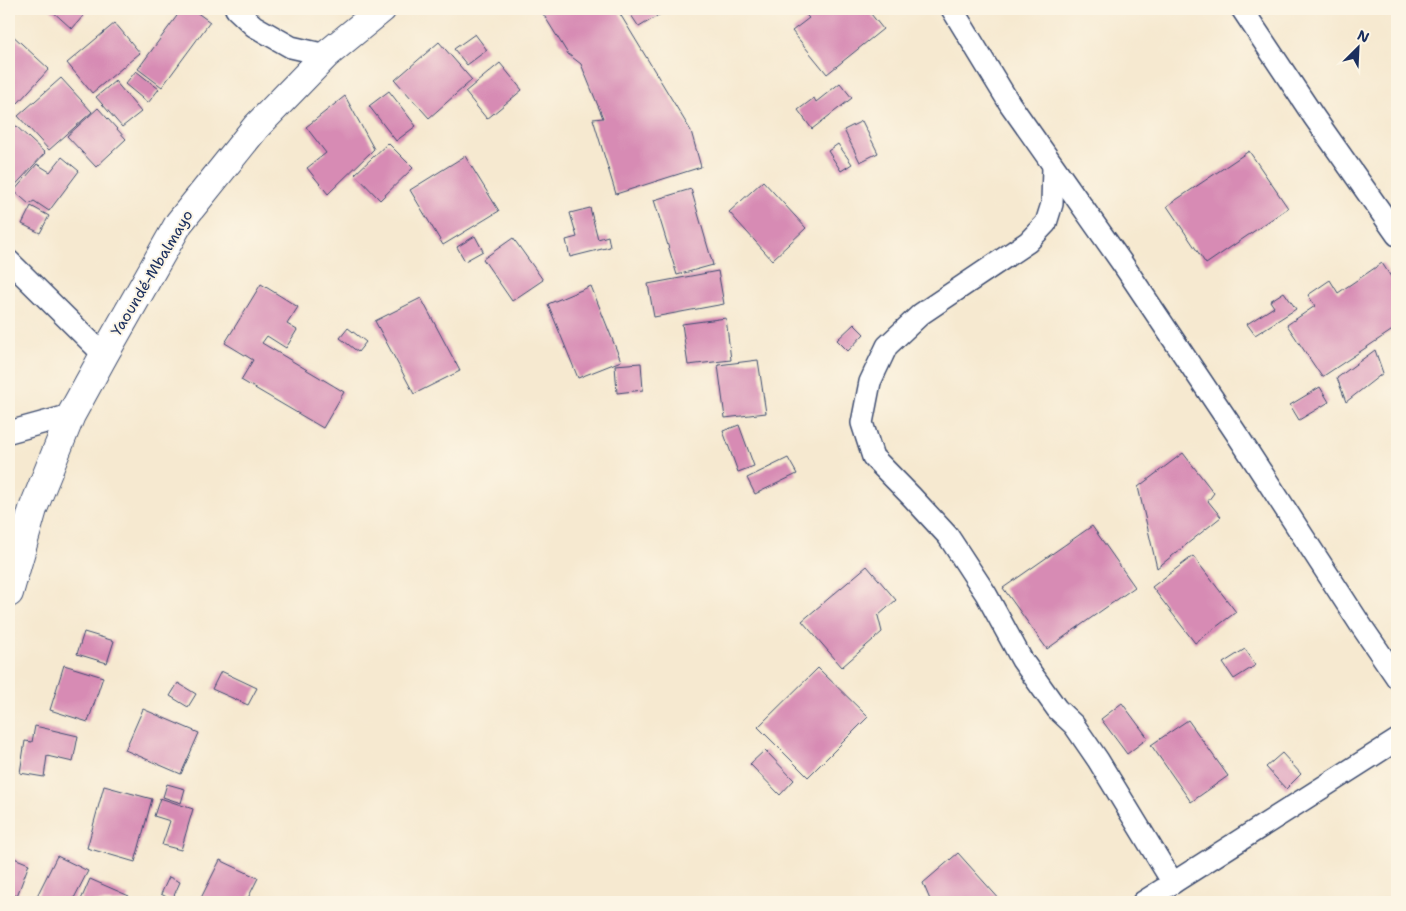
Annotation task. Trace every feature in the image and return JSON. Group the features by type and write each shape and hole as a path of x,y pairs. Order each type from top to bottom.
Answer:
{"highway":[{"name":"Yaoundé-Mbalmayo","path":"9,593 33,509 71,415 179,223 256,126 326,55 382,9"}],"street":[{"path":"236,9 254,26 291,47 326,55"},
{"path":"952,9 1010,104 1128,271 1397,678"},
{"path":"1242,9 1314,117 1397,235"},
{"path":"1053,166 1052,204 1046,223 1028,242 921,314 887,346 870,382 862,423 873,458 948,536 986,594 1022,660 1058,709 1074,725 1103,768 1174,883"},
{"path":"9,261 104,355"},
{"path":"9,432 71,415"},
{"path":"1143,902 1397,740"}],"building":[{"path":"50,9 89,9 72,29"},
{"path":"182,9 192,9 210,22 162,87 138,69"},
{"path":"540,9 617,9 691,131 701,167 616,194 593,119 603,118 581,64 568,54"},
{"path":"627,9 669,9 639,27"},
{"path":"803,9 867,9 883,29 827,74 792,31 809,18 802,11"},
{"path":"115,23 140,53 92,93 67,63"},
{"path":"9,32 49,69 18,103 9,94"},
{"path":"475,34 487,50 467,65 454,49"},
{"path":"439,42 472,80 429,118 395,80"},
{"path":"500,63 522,90 487,119 465,92"},
{"path":"136,71 159,89 148,103 125,84"},
{"path":"61,78 92,112 49,150 18,116"},
{"path":"115,81 141,112 122,127 96,97"},
{"path":"840,83 852,98 812,129 798,110 814,98 816,102"},
{"path":"389,91 416,126 396,141 369,106"},
{"path":"345,96 374,149 328,194 307,168 326,153 306,127"},
{"path":"98,108 126,139 96,167 67,136"},
{"path":"862,121 878,153 860,162 844,130"},
{"path":"15,125 45,153 9,192 9,131"},
{"path":"388,143 413,168 380,200 355,174"},
{"path":"838,144 852,164 841,171 828,151"},
{"path":"1249,151 1288,208 1206,264 1167,206"},
{"path":"465,156 499,211 443,245 410,190"},
{"path":"62,157 79,171 49,211 34,201 29,204 14,191 37,164 50,172"},
{"path":"763,181 806,228 772,260 729,212"},
{"path":"691,189 713,265 677,275 654,200"},
{"path":"31,206 49,216 40,233 22,224"},
{"path":"590,208 598,239 608,236 610,247 570,257 566,240 577,237 570,213"},
{"path":"475,236 483,251 465,261 457,247"},
{"path":"513,238 543,280 512,301 483,259"},
{"path":"1382,263 1397,286 1397,327 1322,377 1287,325 1315,306 1308,295 1330,280 1338,293"},
{"path":"718,271 724,304 654,317 648,284"},
{"path":"261,284 298,307 287,324 297,330 286,348 267,336 262,343 344,392 323,428 241,380 253,360 225,343"},
{"path":"591,286 621,361 578,378 548,304"},
{"path":"1284,292 1296,309 1255,335 1247,324 1274,307 1270,301"},
{"path":"421,298 460,371 414,394 375,321"},
{"path":"726,318 731,360 688,365 682,324"},
{"path":"854,324 864,334 848,351 837,340"},
{"path":"348,328 366,342 358,352 340,338"},
{"path":"1375,350 1383,373 1346,402 1337,378"},
{"path":"758,360 766,413 725,418 718,365"},
{"path":"641,363 643,390 617,393 615,365"},
{"path":"1320,387 1329,402 1299,420 1290,405"},
{"path":"739,425 754,466 738,472 723,431"},
{"path":"1183,453 1214,493 1208,501 1221,517 1157,568 1138,487"},
{"path":"788,458 797,474 755,494 747,478"},
{"path":"1092,526 1135,587 1047,649 1003,588"},
{"path":"1193,556 1236,612 1195,643 1152,587"},
{"path":"867,566 896,600 878,616 882,632 842,667 802,621"},
{"path":"84,632 114,641 107,663 77,654"},
{"path":"1245,649 1256,665 1234,679 1223,663"},
{"path":"64,665 103,677 88,722 50,710"},
{"path":"818,668 868,717 808,777 758,727"},
{"path":"221,671 257,688 248,705 212,689"},
{"path":"178,683 196,694 188,707 170,696"},
{"path":"1122,703 1148,738 1127,754 1101,719"},
{"path":"143,709 199,733 181,774 125,750"},
{"path":"1188,720 1228,776 1191,802 1151,745"},
{"path":"35,726 78,736 73,762 47,756 44,777 20,773 25,741 32,742"},
{"path":"765,750 794,780 780,795 750,764"},
{"path":"1282,753 1301,774 1286,789 1266,767"},
{"path":"167,784 185,789 181,803 163,797"},
{"path":"104,786 152,799 135,862 87,848"},
{"path":"160,798 193,809 181,850 162,845 170,821 154,816"},
{"path":"958,853 1002,902 931,902 923,883"},
{"path":"9,856 29,864 17,896 9,893"},
{"path":"57,856 88,871 72,902 34,902"},
{"path":"220,860 258,878 246,902 199,902"},
{"path":"169,877 180,882 172,900 161,894"},
{"path":"90,879 129,896 126,902 80,902"}]}
